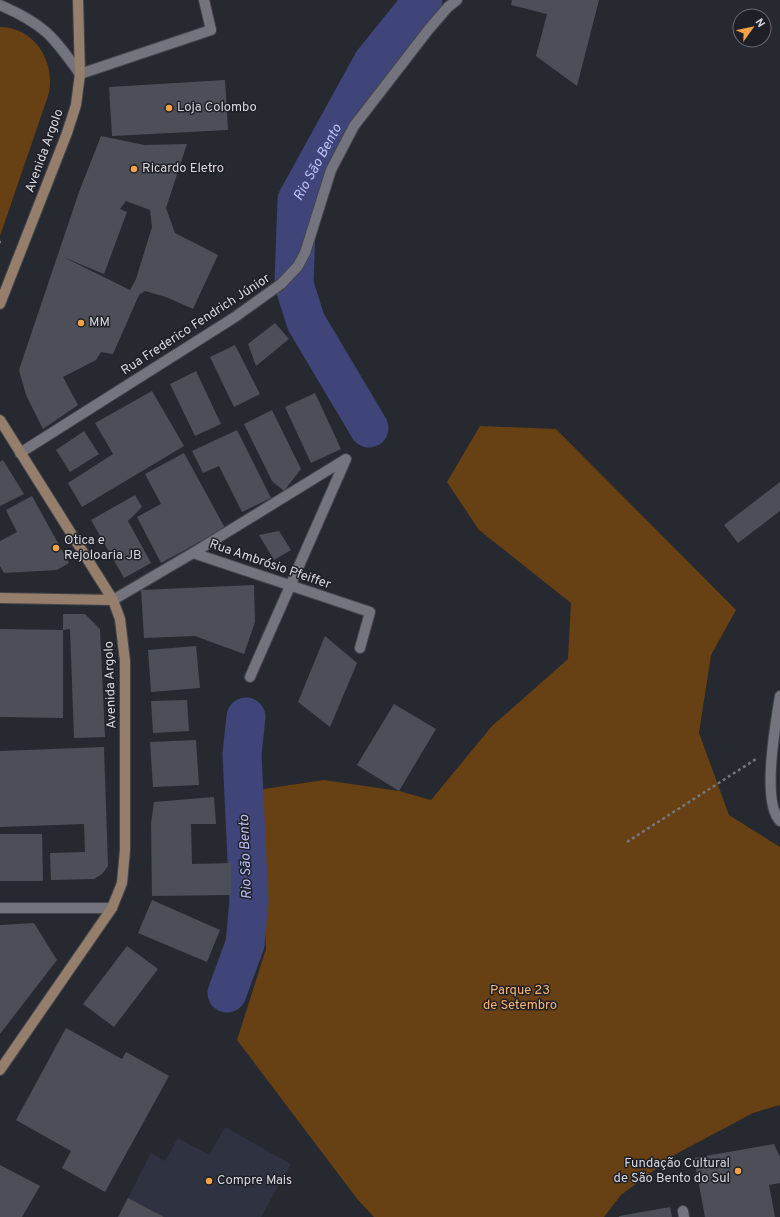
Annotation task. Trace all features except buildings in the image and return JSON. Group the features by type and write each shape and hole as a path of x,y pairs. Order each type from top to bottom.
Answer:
{"main road":[{"name":"Avenida Argolo","path":"0,304 68,133 76,105 80,74 78,0"},
{"name":"Avenida Argolo","path":"0,420 113,600 121,626 125,661 126,850 122,883 112,908 0,1070"},
{"path":"0,598 113,600"}],"street":[{"path":"0,5 21,14 39,25 55,39 80,74 211,30 204,0"},
{"name":"Rua Frederico Fendrich Júnior","path":"20,453 235,317 281,284 298,266 305,253 331,170 354,126 429,28 448,7 457,0"},
{"path":"193,553 346,459 291,587 250,677"},
{"name":"Rua Ambrósio Pfeiffer","path":"113,600 193,553 291,587 370,612 360,648"},
{"path":"780,696 771,749 772,803 777,818 780,821"},
{"path":"0,908 112,908"}],"path":[{"path":"627,842 771,749"}],"shaded area":[{"name":"Compre Mais","path":"225,1127 291,1164 261,1217 164,1217 128,1198 151,1153 165,1161 178,1138 209,1155"}],"green space":[{"path":"0,27 13,29 24,33 41,50 49,72 50,84 48,96 0,236"},
{"name":"Parque 23 de Setembro","path":"480,426 556,429 736,610 711,655 699,733 729,815 780,847 780,1105 753,1113 676,1154 621,1195 604,1217 374,1217 358,1200 237,1040 266,949 257,790 324,780 399,791 431,800 492,726 568,659 571,603 479,530 447,482"}],"waterway":[{"name":"Rio São Bento","path":"369,428 306,322 294,284 297,200 373,62 423,0"},
{"name":"Rio São Bento","path":"227,993 245,944 249,901 242,754 246,717"}],"place":[{"name":"Loja Colombo","path":"169,108"},
{"name":"Ricardo Eletro","path":"134,169"},
{"name":"MM","path":"81,323"},
{"name":"Otica e Rejoloaria JB","path":"56,548"},
{"name":"Fundação Cultural de São Bento do Sul","path":"738,1171"},
{"name":"Compre Mais","path":"209,1181"}]}
